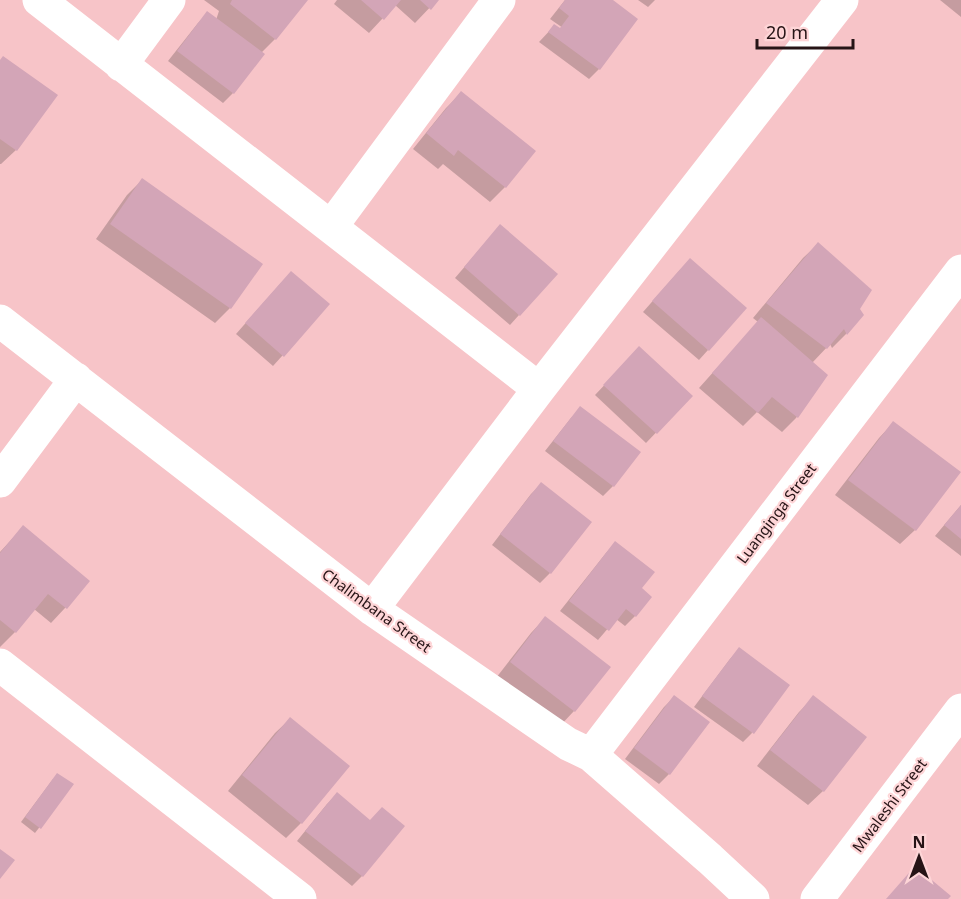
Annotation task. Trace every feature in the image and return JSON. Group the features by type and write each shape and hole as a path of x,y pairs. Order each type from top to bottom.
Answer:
{"street":[{"path":"39,0 539,389"},
{"path":"121,65 169,0"},
{"path":"331,227 499,0"},
{"path":"372,609 539,389 842,0"},
{"name":"Luanginga Street","path":"591,755 961,271"},
{"name":"Chalimbana Street","path":"0,321 372,609 568,744 591,755 753,899"},
{"path":"0,481 76,379"},
{"path":"0,664 300,899"},
{"name":"Mwaleshi Street","path":"817,899 961,710"}],"building":[{"path":"232,0 308,0 276,40 230,4"},
{"path":"361,0 401,0 384,20"},
{"path":"420,0 439,0 431,10"},
{"path":"565,0 613,0 638,19 600,70 548,32 554,24 560,28 569,16 559,8"},
{"path":"207,11 265,54 234,94 177,51"},
{"path":"3,56 58,95 17,151 0,139 0,60"},
{"path":"461,91 536,151 506,188 458,150 454,156 426,133"},
{"path":"142,178 263,264 231,309 110,224"},
{"path":"500,224 558,274 520,316 464,267"},
{"path":"818,242 872,290 860,309 864,315 847,335 844,329 827,349 766,303"},
{"path":"690,258 747,308 709,351 652,301"},
{"path":"291,271 330,304 284,357 245,323"},
{"path":"761,317 828,375 798,418 772,397 758,413 712,373"},
{"path":"639,346 693,396 657,434 603,385"},
{"path":"580,406 641,452 614,487 553,441"},
{"path":"893,421 961,472 916,531 848,480"},
{"path":"541,482 592,522 551,574 500,534"},
{"path":"961,505 961,539 944,525"},
{"path":"23,525 90,581 67,609 48,594 16,633 0,620 0,553"},
{"path":"615,541 655,572 642,588 652,597 636,617 626,609 609,631 569,601"},
{"path":"545,616 611,667 575,712 510,662"},
{"path":"739,647 790,685 754,734 702,696"},
{"path":"674,695 710,722 670,775 634,748"},
{"path":"813,695 867,737 824,792 770,750"},
{"path":"290,717 350,766 302,824 242,775"},
{"path":"57,773 74,784 41,829 25,817"},
{"path":"337,792 370,820 382,807 405,826 363,877 305,831"},
{"path":"0,849 15,860 0,879"},
{"path":"915,866 951,896 948,899 886,899"}]}
